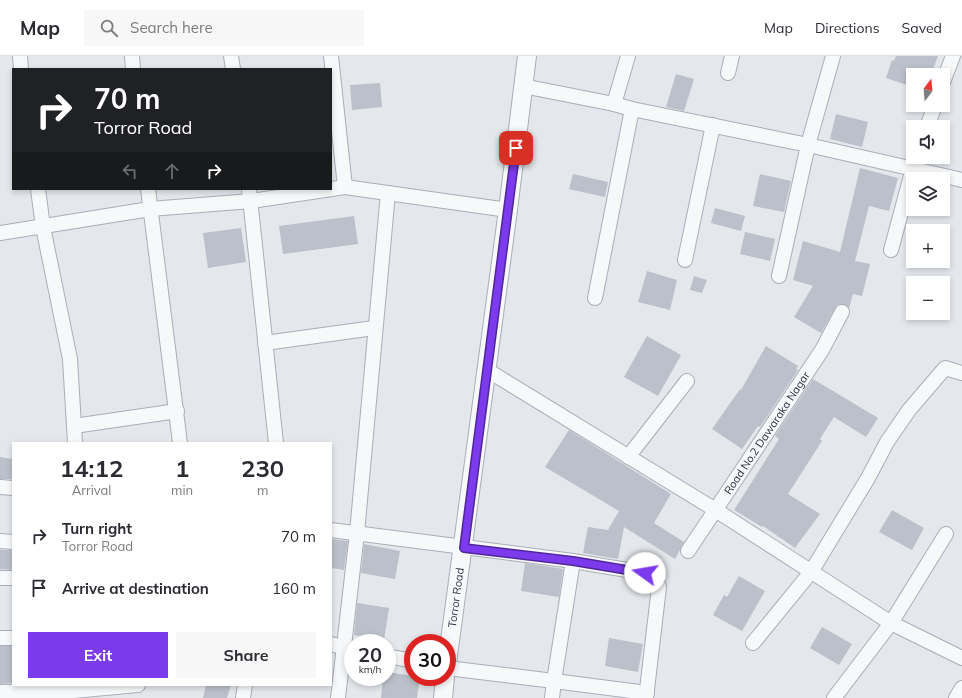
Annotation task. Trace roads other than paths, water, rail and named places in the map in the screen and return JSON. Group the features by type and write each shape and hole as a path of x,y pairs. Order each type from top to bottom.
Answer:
{"street":[{"path":"20,56 21,68"},
{"path":"132,56 133,68"},
{"path":"231,56 233,68"},
{"path":"331,56 345,187"},
{"name":"Torror Road","path":"451,634 464,548 527,56"},
{"path":"614,104 628,56"},
{"path":"728,74 732,56"},
{"path":"779,276 808,145 833,56"},
{"path":"948,68 953,56"},
{"path":"523,86 808,145 906,161"},
{"path":"595,298 632,109"},
{"path":"685,260 713,125"},
{"path":"891,250 913,164"},
{"path":"919,164 962,180"},
{"path":"332,188 345,187 508,210"},
{"path":"38,190 43,227 70,359 75,442"},
{"path":"148,190 180,442"},
{"path":"0,233 250,195 309,190"},
{"path":"338,698 342,647 356,533 374,328 388,193"},
{"path":"250,195 276,442"},
{"name":"Road No.2 Dawaraka Nagar","path":"688,551 714,509 822,350 842,312"},
{"path":"265,343 374,328"},
{"path":"753,643 811,572 868,478 887,442 909,410 945,368 962,373"},
{"path":"486,370 714,509 891,623 962,658"},
{"path":"628,457 687,381"},
{"path":"74,426 177,411"},
{"path":"0,487 12,488"},
{"path":"332,530 573,561 645,573 654,578 659,587 646,696 554,681 456,669"},
{"path":"834,698 891,623 946,534"},
{"path":"0,541 12,542"},
{"path":"552,698 573,561"},
{"path":"0,578 12,578"},
{"path":"0,638 12,638"},
{"path":"0,692 73,691 127,686"},
{"path":"243,698 245,686"},
{"path":"443,698 444,686"},
{"path":"956,698 962,688"}]}
